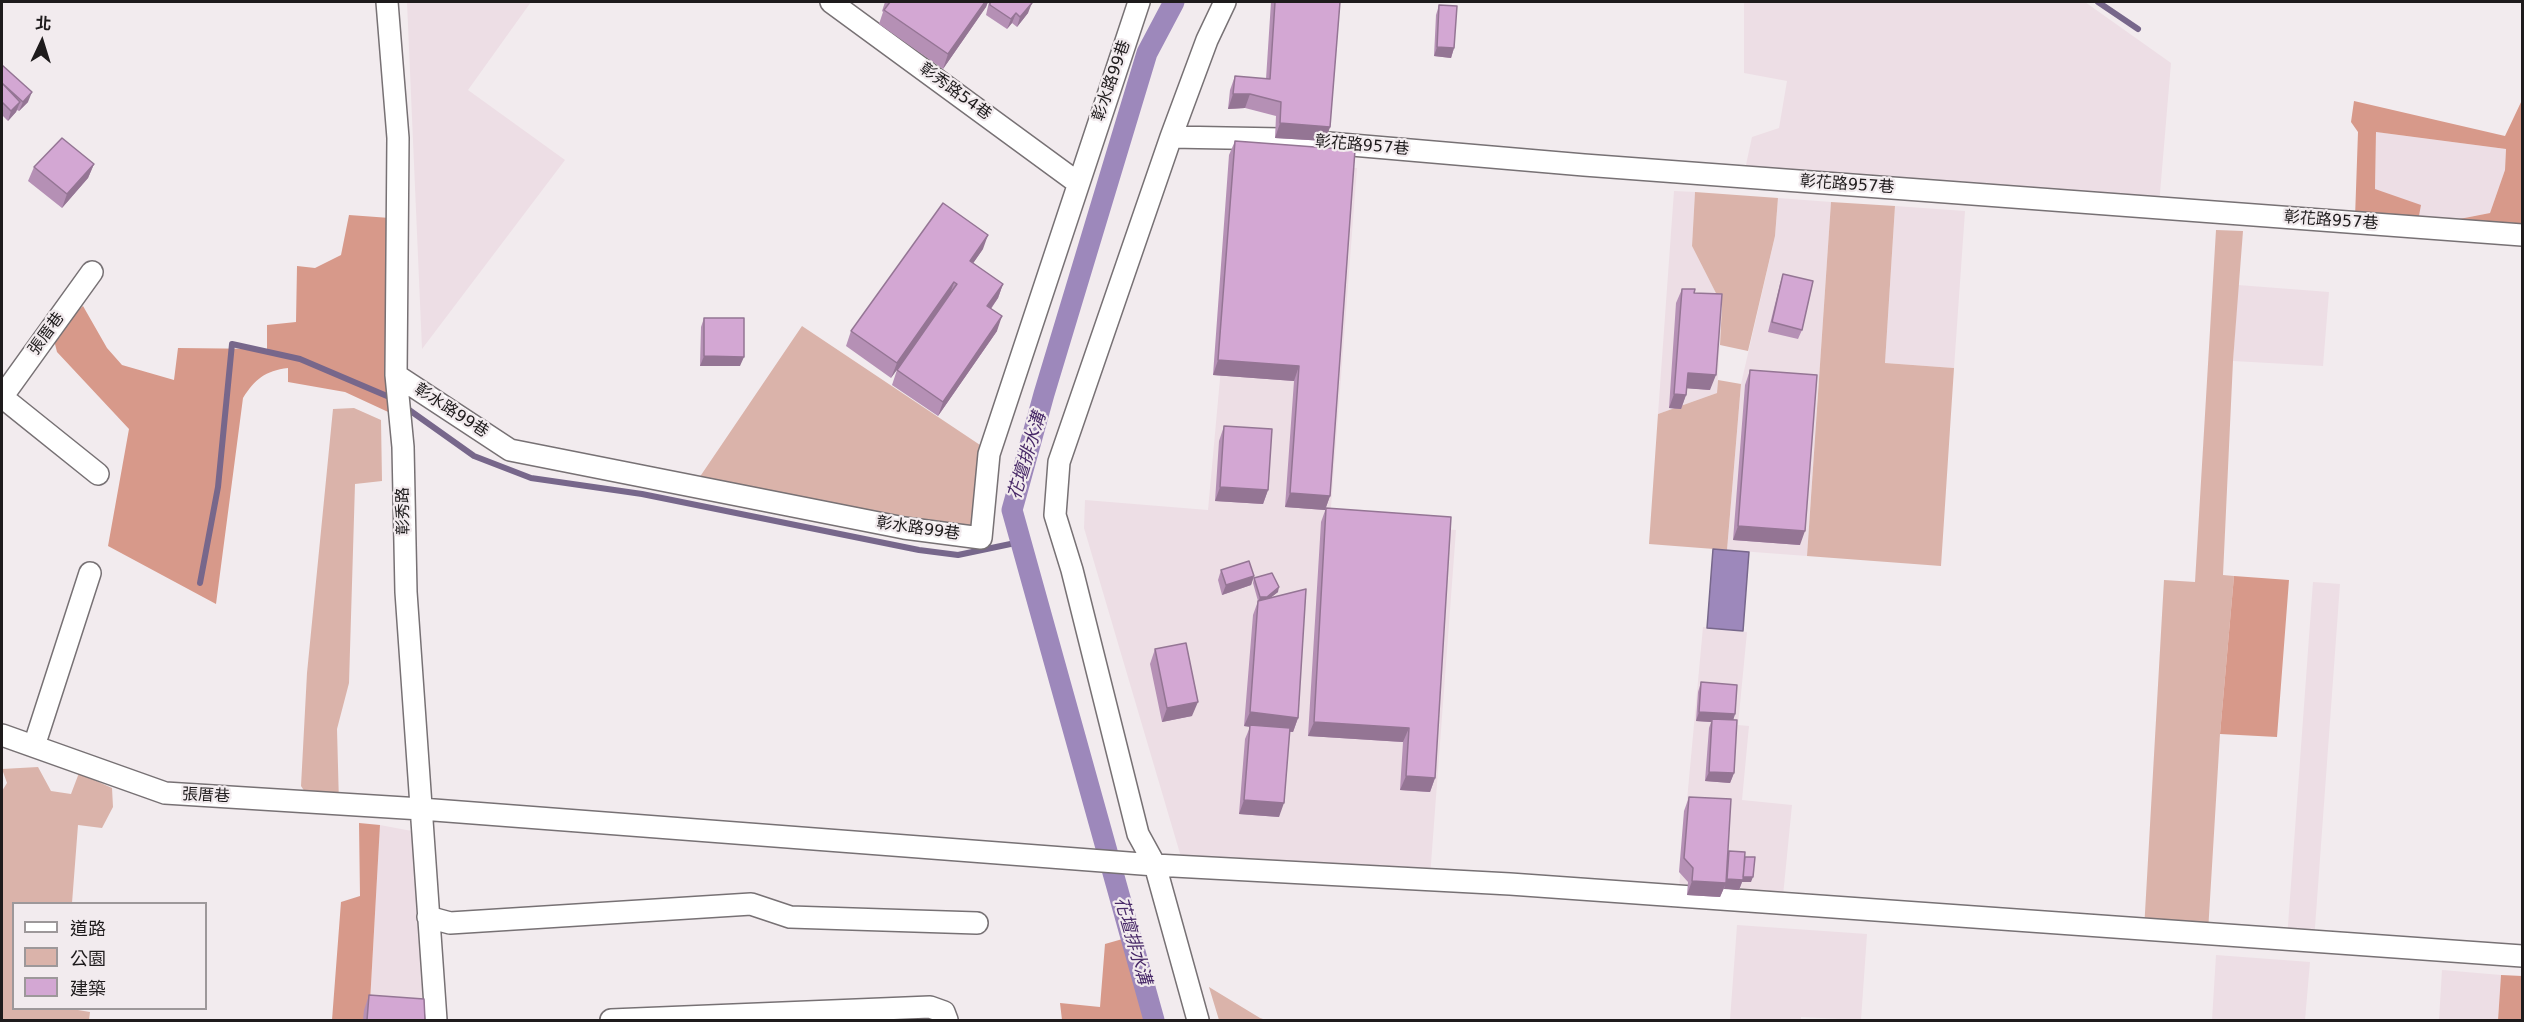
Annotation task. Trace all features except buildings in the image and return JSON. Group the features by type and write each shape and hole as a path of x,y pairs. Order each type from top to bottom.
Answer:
{"street":[{"name":"彰秀路","path":"387,2 398,138 396,375 403,447 406,592 436,1020"},
{"name":"彰秀路54巷","path":"831,2 1078,183"},
{"name":"彰水路99巷","path":"396,375 510,450 904,528 981,538 989,454 1139,2"},
{"path":"1198,1020 1155,865 1138,834 1072,570 1055,514 1059,462 1171,137 1207,40 1225,2"},
{"name":"彰花路957巷","path":"1171,137 1282,139 1584,165 2523,235"},
{"name":"張厝巷","path":"2,397 92,272"},
{"path":"2,397 98,474"},
{"path":"34,746 90,573"},
{"name":"張厝巷","path":"2,735 165,793 421,809 1155,865 1522,885 2523,956"},
{"path":"428,917 450,923 751,904 790,917 977,923"},
{"path":"611,1020 887,1014 930,1007 944,1012 947,1020"}],"shaded area":[{"path":"407,2 531,2 468,90 565,160 422,349"},
{"path":"1744,2 2085,2 2171,63 2159,205 1744,174 1752,137 1779,128 1787,81 1744,73"},
{"path":"2522,100 2522,230 2444,222 2490,213 2505,170 2506,149 2376,132 2375,189 2421,205 2418,221 2355,218 2358,132 2351,122 2354,101 2505,136"},
{"path":"2376,132 2506,149 2505,170 2490,213 2444,222 2418,221 2375,189"},
{"path":"1240,160 1357,168 1330,520 1456,530 1430,877 1181,857 1084,528 1085,500 1208,510"},
{"path":"1674,191 1695,192 1692,246 1722,305 1717,393 1658,414"},
{"path":"1778,198 1831,202 1807,556 1727,550 1741,384 1775,236"},
{"path":"1895,206 1965,211 1954,368 1885,363"},
{"path":"349,215 390,218 399,417 345,392 288,382 288,368 273,371 256,381 243,398 216,604 108,546 129,429 57,352 52,332 83,306 107,348 122,365 174,380 178,348 267,349 267,325 296,322 297,266 315,268 341,255"},
{"path":"2238,285 2329,292 2323,366 2233,361"},
{"path":"1713,549 1749,552 1743,631 1707,628"},
{"path":"2234,576 2289,580 2277,737 2220,734"},
{"path":"2313,582 2340,584 2314,941 2287,939"},
{"path":"1703,627 1747,632 1738,725 1749,726 1742,800 1792,805 1782,906 1678,898"},
{"path":"359,823 380,825 369,1020 332,1020 341,902 360,896"},
{"path":"380,825 417,832 433,1020 369,1020"},
{"path":"1737,925 1867,934 1861,1020 1801,1017 1801,1020 1730,1020"},
{"path":"1133,936 1159,1020 1062,1020 1060,1003 1100,1007 1105,944"},
{"path":"2216,955 2310,962 2305,1020 2212,1020"},
{"path":"2442,970 2501,975 2498,1020 2439,1020"},
{"path":"2501,975 2522,976 2522,1020 2498,1020"}],"green space":[{"path":"1695,192 1778,198 1775,236 1748,351 1720,345 1722,305 1692,246"},
{"path":"1831,202 1895,206 1885,363 1954,368 1941,566 1807,556"},
{"path":"2216,230 2243,231 2233,361 2223,575 2234,576 2220,734 2208,932 2144,930 2164,580 2195,582"},
{"path":"802,326 992,453 972,526 961,531 695,484"},
{"path":"1718,380 1741,384 1727,550 1649,544 1658,414 1717,393"},
{"path":"354,408 381,420 382,481 355,484 349,683 337,729 339,804 311,801 301,786 307,673 333,409"},
{"path":"38,767 51,791 71,794 79,773 112,788 113,807 102,828 78,825 72,902 12,902 12,1010 78,1010 90,1012 89,1020 2,1020 2,791 7,783 2,769"},
{"path":"1209,987 1260,1018 1266,1020 1219,1020"}],"waterway":[{"name":"花壇排水溝","path":"1154,1020 1012,510 1044,394 1147,53 1174,2"},
{"path":"2098,2 2138,29"},
{"path":"200,583 218,487 232,344 300,359 394,399"},
{"path":"405,407 474,456 531,478 642,494 919,550 958,555 1020,542"}]}
